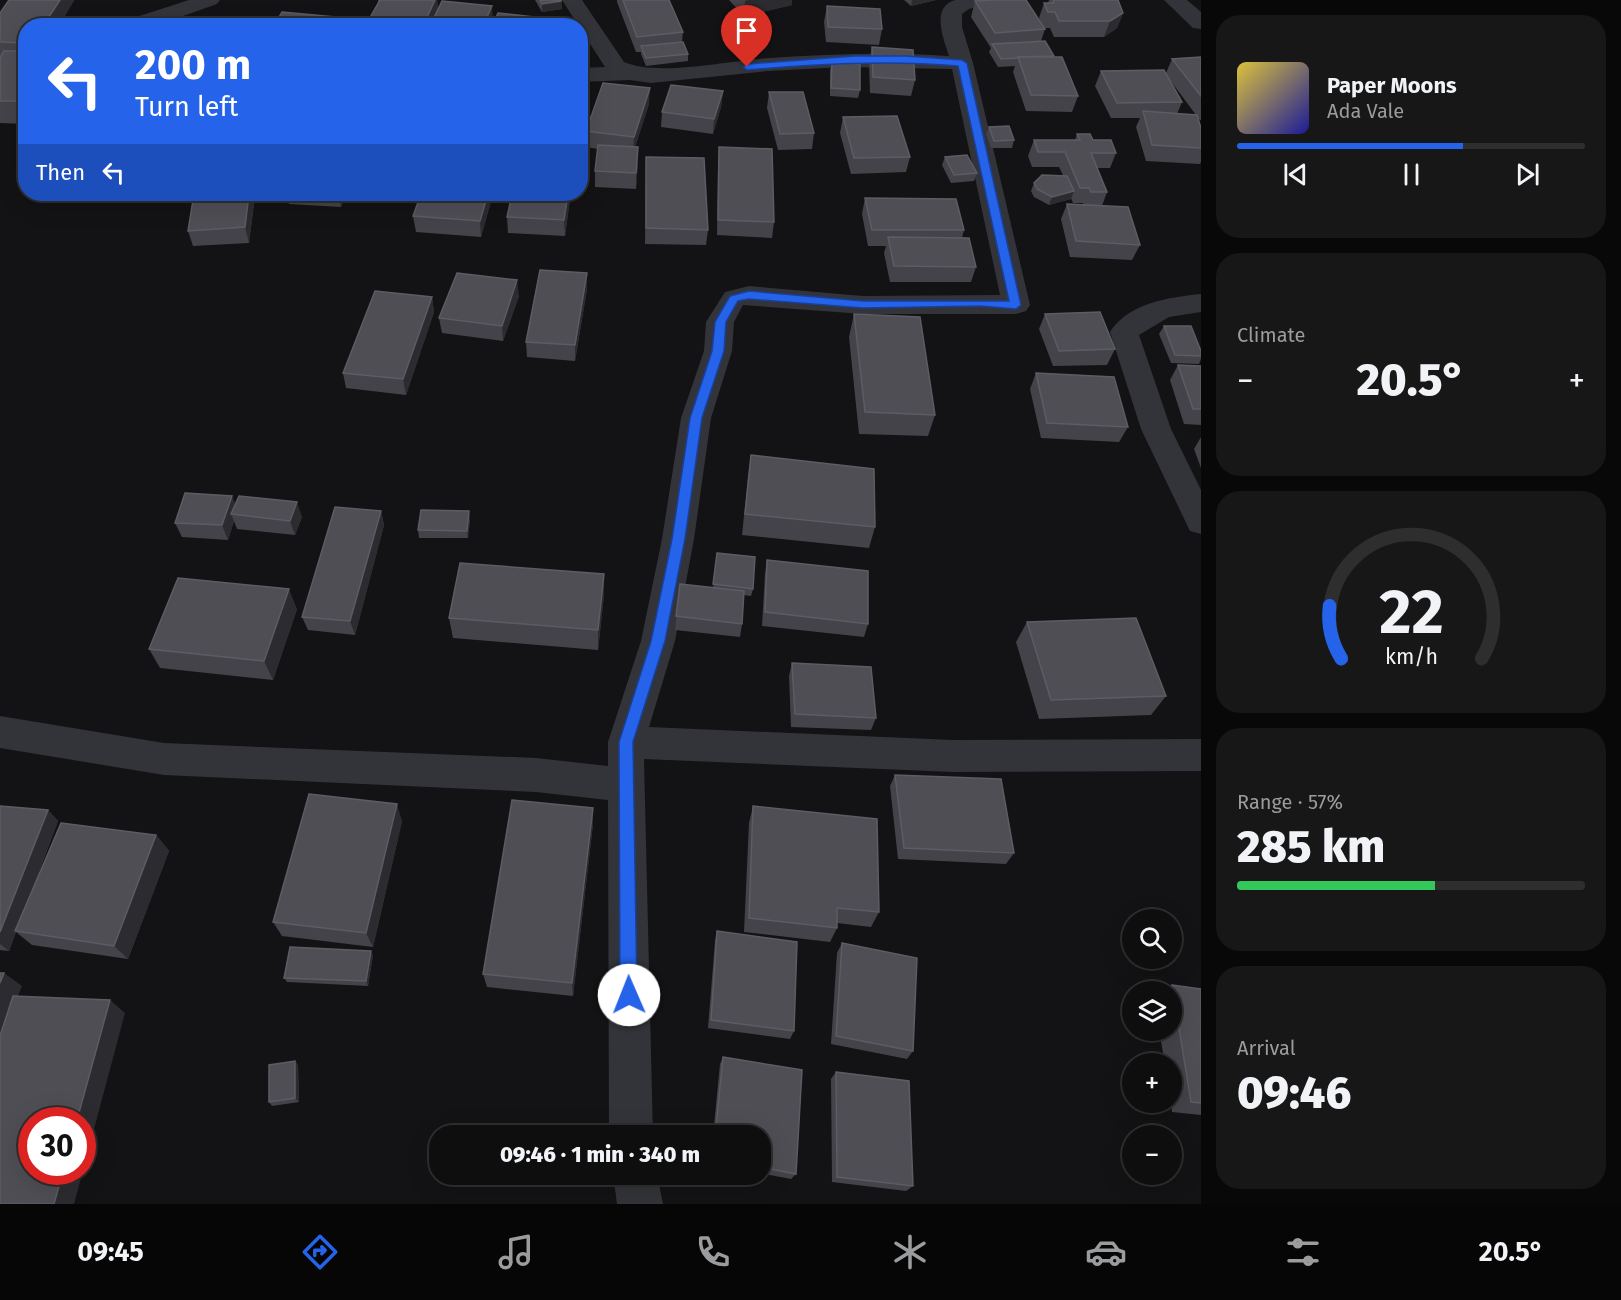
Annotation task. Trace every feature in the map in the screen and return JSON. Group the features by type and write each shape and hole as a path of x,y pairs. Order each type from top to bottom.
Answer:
{"street":[{"path":"156,18 210,0"},
{"path":"572,0 584,18"},
{"path":"631,1125 626,742 658,641 678,539 696,418 718,351 720,322 734,298 771,295 863,305 980,303 1016,305 962,63 951,27 952,12 962,4 979,0"},
{"path":"1174,0 1201,23"},
{"path":"588,24 616,67 630,73"},
{"path":"588,75 630,73 651,76 855,58 906,58 962,63"},
{"path":"1201,303 1170,305 1142,317 1124,332 1156,429 1201,522"},
{"path":"0,732 164,759 536,775 625,785"},
{"path":"626,742 953,756 1201,755"},
{"path":"637,1185 640,1204"}],"building":[{"path":"9,0 60,0 48,18 18,18 18,43 0,42 0,13"},
{"path":"380,0 435,0 427,18 370,18"},
{"path":"540,0 561,0 561,1 542,4"},
{"path":"623,0 669,0 683,32 637,37"},
{"path":"1026,0 1045,29 995,33 975,1"},
{"path":"1053,0 1118,0 1123,13 1110,21 1059,21 1055,12 1048,12 1044,3 1054,3"},
{"path":"442,1 492,6 487,18 434,18"},
{"path":"827,6 880,9 882,29 828,27"},
{"path":"282,12 346,18 279,18"},
{"path":"498,13 543,18 496,18"},
{"path":"1045,41 1054,56 1001,59 992,44"},
{"path":"683,42 688,54 646,58 641,46"},
{"path":"872,47 913,50 915,80 873,77"},
{"path":"4,51 18,51 18,101 0,101 0,58"},
{"path":"1018,57 1062,57 1078,96 1031,95"},
{"path":"1201,57 1201,96 1172,59"},
{"path":"832,62 860,64 860,90 831,88"},
{"path":"1164,70 1182,102 1117,103 1101,71"},
{"path":"603,83 650,88 634,137 588,131"},
{"path":"671,85 723,91 714,119 662,112"},
{"path":"769,92 803,92 814,133 780,134"},
{"path":"1143,111 1197,115 1201,128 1201,148 1152,145"},
{"path":"897,116 910,157 854,158 843,117"},
{"path":"1009,126 1014,140 994,141 989,127"},
{"path":"1077,134 1090,134 1093,140 1111,140 1116,153 1091,153 1107,192 1091,192 1089,188 1080,188 1065,152 1038,152 1034,140 1080,140"},
{"path":"598,145 638,147 636,173 595,171"},
{"path":"719,147 772,149 774,222 718,220"},
{"path":"967,155 977,173 954,175 945,157"},
{"path":"646,157 704,158 708,230 646,228"},
{"path":"1042,175 1067,176 1074,191 1052,197 1037,189 1034,183"},
{"path":"865,198 956,199 964,230 872,230"},
{"path":"193,201 248,201 245,227 188,231"},
{"path":"418,201 486,201 480,221 413,216"},
{"path":"510,201 567,201 564,220 507,217"},
{"path":"1067,204 1128,207 1140,245 1076,241"},
{"path":"888,237 969,238 976,267 894,266"},
{"path":"540,270 587,273 575,345 526,342"},
{"path":"457,273 517,280 502,326 439,318"},
{"path":"375,291 432,297 403,379 343,373"},
{"path":"1100,312 1115,349 1059,351 1045,314"},
{"path":"854,314 920,317 935,415 865,412"},
{"path":"1164,326 1191,326 1201,356 1175,355"},
{"path":"1178,365 1201,366 1201,409 1193,409"},
{"path":"1036,373 1114,377 1128,427 1047,423"},
{"path":"751,455 874,469 875,527 745,514"},
{"path":"185,493 232,496 222,525 175,523"},
{"path":"239,496 297,502 290,521 231,514"},
{"path":"335,507 381,511 350,621 302,617"},
{"path":"421,510 469,511 467,531 418,530"},
{"path":"717,553 755,557 753,589 713,584"},
{"path":"767,560 868,571 868,624 765,612"},
{"path":"460,563 604,574 598,630 449,618"},
{"path":"178,578 289,589 264,661 149,649"},
{"path":"680,584 744,591 742,624 676,616"},
{"path":"1136,618 1166,696 1051,700 1027,622"},
{"path":"792,663 871,667 876,718 795,714"},
{"path":"895,775 1001,779 1014,853 904,848"},
{"path":"309,794 397,804 366,933 273,922"},
{"path":"512,800 593,808 572,983 483,974"},
{"path":"0,806 48,810 0,932"},
{"path":"753,806 877,819 879,912 837,908 837,928 749,918"},
{"path":"61,823 156,835 114,946 15,931"},
{"path":"717,931 797,942 794,1031 711,1020"},
{"path":"842,943 917,958 913,1051 836,1036"},
{"path":"290,947 371,951 366,981 284,978"},
{"path":"1182,986 1201,989 1201,1103 1191,1102 1181,1041"},
{"path":"13,996 110,1000 81,1107 18,1107 18,1185 59,1185 54,1204 0,1204 0,1036"},
{"path":"723,1057 802,1070 796,1174 771,1169 771,1125 716,1125"},
{"path":"295,1061 295,1098 269,1102 269,1065"},
{"path":"836,1072 909,1081 913,1186 837,1177"}],"route":[{"path":"629,995 626,742 658,641 678,539 696,418 718,351 720,322 726,310 734,298 749,295 771,295 863,305 980,303 1016,305 962,63 906,58 855,58 747,67"}]}
